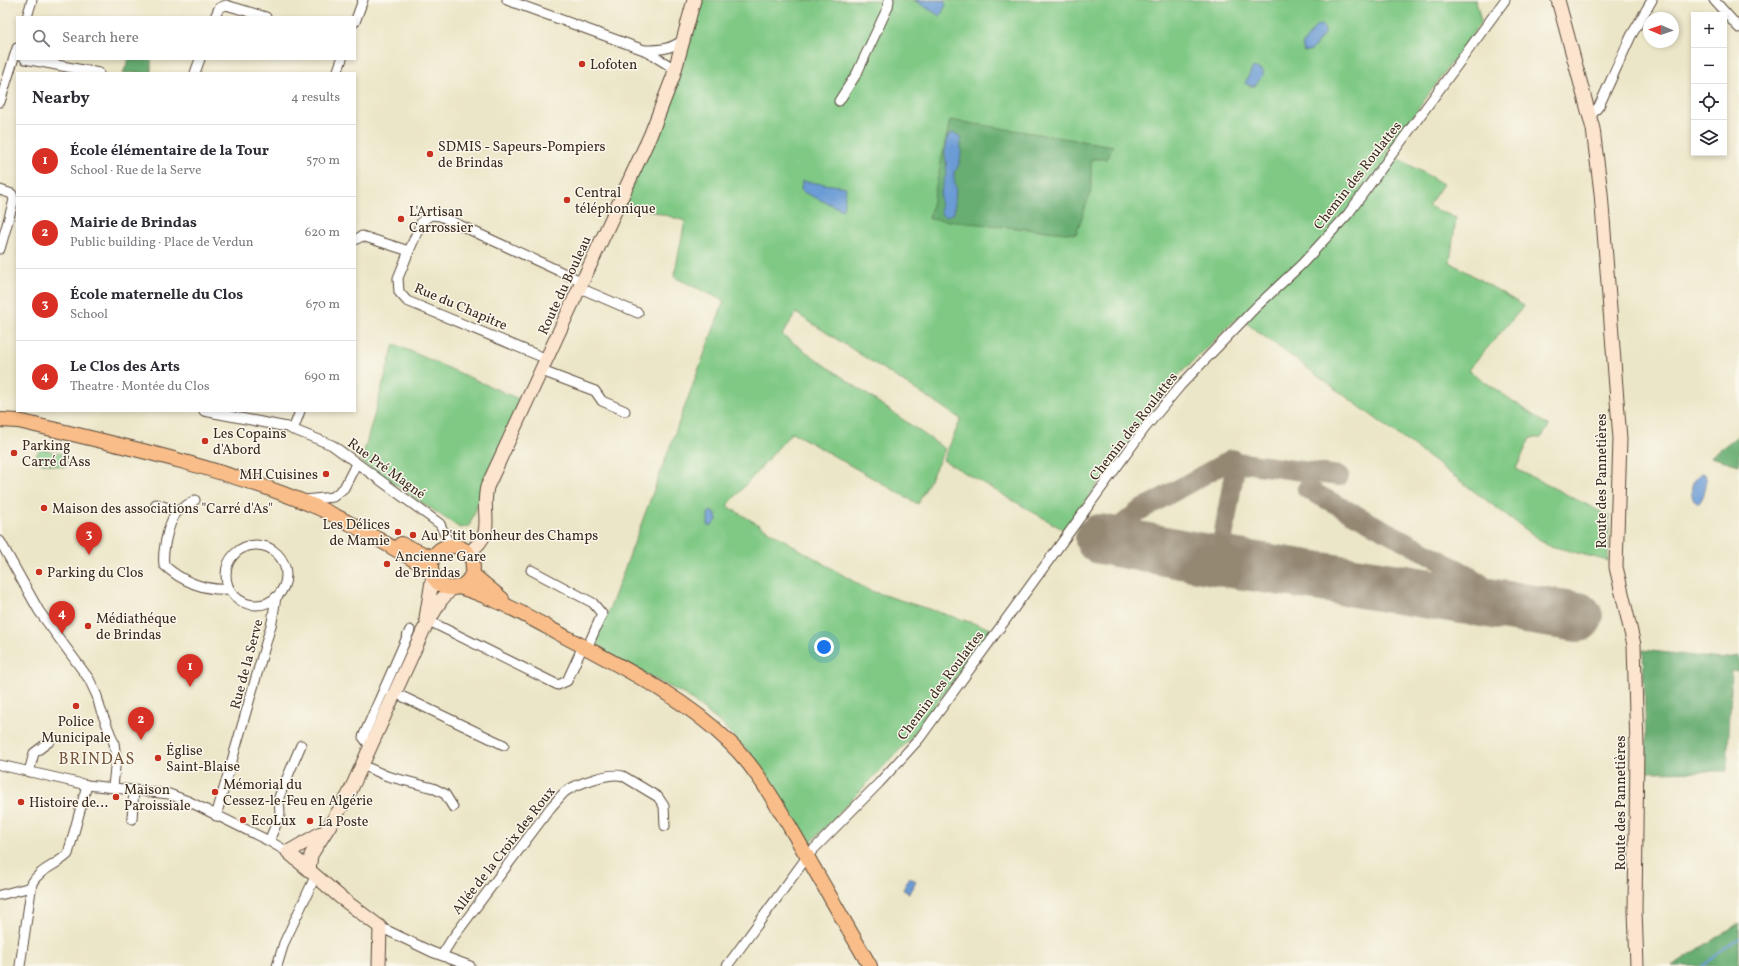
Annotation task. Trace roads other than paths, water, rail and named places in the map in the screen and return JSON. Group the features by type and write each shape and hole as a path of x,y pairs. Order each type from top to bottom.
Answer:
{"main road":[{"path":"0,411 18,421"},
{"path":"0,420 18,421 184,461 257,484 315,507 432,568 440,585 471,591 521,613 645,680 676,699 698,714 729,741 744,758 771,796 870,966"},
{"path":"432,568 437,552 450,546 456,547 468,554 473,567 472,574 464,584 455,588"},
{"path":"472,574 521,613"}],"street":[{"path":"27,16 32,0"},
{"path":"356,19 363,0"},
{"path":"507,0 644,50 675,69"},
{"name":"Route du Bouleau","path":"468,554 479,546 485,537 487,521 484,501 488,487 650,136 675,69 694,0"},
{"path":"839,101 857,73 888,8 889,0"},
{"name":"Chemin des Roulattes","path":"727,966 807,856 879,783 919,739 1145,428 1180,386 1250,314 1302,264 1348,214 1505,0"},
{"name":"Route des Pannetières","path":"1558,0 1593,129 1601,193 1620,439 1616,567 1634,645 1637,748 1635,910 1637,966"},
{"path":"1590,117 1599,106 1631,36 1652,0"},
{"path":"1714,0 1739,28"},
{"path":"215,16 219,8 226,5 263,16"},
{"path":"644,50 661,50 676,45 684,40"},
{"path":"0,102 16,54"},
{"path":"30,60 94,72"},
{"path":"195,72 200,60"},
{"path":"337,72 342,60"},
{"path":"0,190 12,194 14,200 0,249"},
{"name":"Rue du Chapitre","path":"547,359 407,301 399,292 398,278 408,251 422,221 431,215 440,216 638,313"},
{"path":"358,238 408,251"},
{"path":"542,371 595,391 602,402 624,411"},
{"name":"Rue Pré Magné","path":"209,412 293,430 332,445 440,524 450,546"},
{"path":"293,430 300,412"},
{"path":"300,501 333,496 344,488 356,464"},
{"path":"195,500 178,511 174,516 164,543 162,554 164,565 174,574 190,582 217,590 229,589"},
{"path":"156,504 178,511"},
{"path":"0,541 39,611 89,679 97,696 100,708 114,743 116,758 113,787"},
{"name":"Rue de la Serve","path":"216,816 272,622 276,597 284,584 285,569 282,559 275,551 266,546 256,544 246,546 233,555 226,569 226,579 229,589 242,602 250,605 268,602 276,597"},
{"path":"277,966 284,943 312,872 311,854 348,796 395,692 430,602 432,568"},
{"path":"420,627 558,685 567,681 602,614 593,604 531,570"},
{"path":"370,746 363,737 420,627 441,600 455,588"},
{"path":"395,692 504,745"},
{"path":"29,772 34,753 50,741"},
{"path":"269,841 280,815 279,797 301,745"},
{"path":"0,764 87,786 113,787 169,794 269,841 291,855 340,897 380,927 442,956 470,966"},
{"path":"362,765 387,776 433,788 445,794 453,807"},
{"name":"Allée de la Croix des Roux","path":"442,956 452,939 551,807 566,791 589,781 617,774 658,797 664,806 665,826"},
{"path":"20,966 31,887 37,875 61,861 68,854 87,786"},
{"path":"132,819 134,790"},
{"path":"291,855 325,831"},
{"path":"291,855 309,853 315,847"},
{"path":"0,895 31,887"},
{"path":"378,966 380,927"}],"water":[{"path":"914,0 944,0 946,5 940,16"},
{"path":"1321,25 1325,29 1324,34 1312,50 1304,52 1302,45 1316,26"},
{"path":"1253,67 1262,70 1264,73 1255,86 1251,86 1245,83"},
{"path":"953,133 960,136 961,155 959,165 954,172 956,188 954,213 946,217 941,214 940,195 947,171 945,152 948,136"},
{"path":"802,181 846,187 843,210 805,193 801,190"},
{"path":"1701,473 1705,474 1706,485 1699,503 1693,499 1691,491 1694,481"},
{"path":"710,511 716,514 717,520 712,526 708,526 708,514"},
{"path":"909,877 916,881 909,893 903,890"}],"waterway":[{"path":"1702,966 1739,938"}],"place":[{"name":"Lofoten","path":"582,64"},
{"name":"SDMIS - Sapeurs-Pompiers de Brindas","path":"430,154"},
{"name":"Central téléphonique","path":"567,200"},
{"name":"L'Artisan Carrossier","path":"401,219"},
{"name":"Les Copains d'Abord","path":"205,441"},
{"name":"Parking Carré d'Ass","path":"14,453"},
{"name":"MH Cuisines","path":"326,474"},
{"name":"Maison des associations \"Carré d'As\"","path":"44,508"},
{"name":"Les Délices de Mamie","path":"398,532"},
{"name":"Au P'tit bonheur des Champs","path":"413,535"},
{"name":"École maternelle du Clos","path":"89,555"},
{"name":"Ancienne Gare de Brindas","path":"387,564"},
{"name":"Parking du Clos","path":"39,572"},
{"name":"Médiathéque de Brindas","path":"88,626"},
{"name":"Le Clos des Arts","path":"62,634"},
{"name":"École élémentaire de la Tour","path":"190,687"},
{"name":"Police Municipale","path":"76,706"},
{"name":"Mairie de Brindas","path":"141,740"},
{"name":"Église Saint-Blaise","path":"158,758"},
{"name":"Mémorial du Cessez-le-Feu en Algérie","path":"215,792"},
{"name":"Maison Paroissiale","path":"116,797"},
{"name":"Histoire de...","path":"21,802"},
{"name":"EcoLux","path":"243,820"},
{"name":"La Poste","path":"310,821"}],"district":[{"name":"BRINDAS","path":"97,758"}]}
